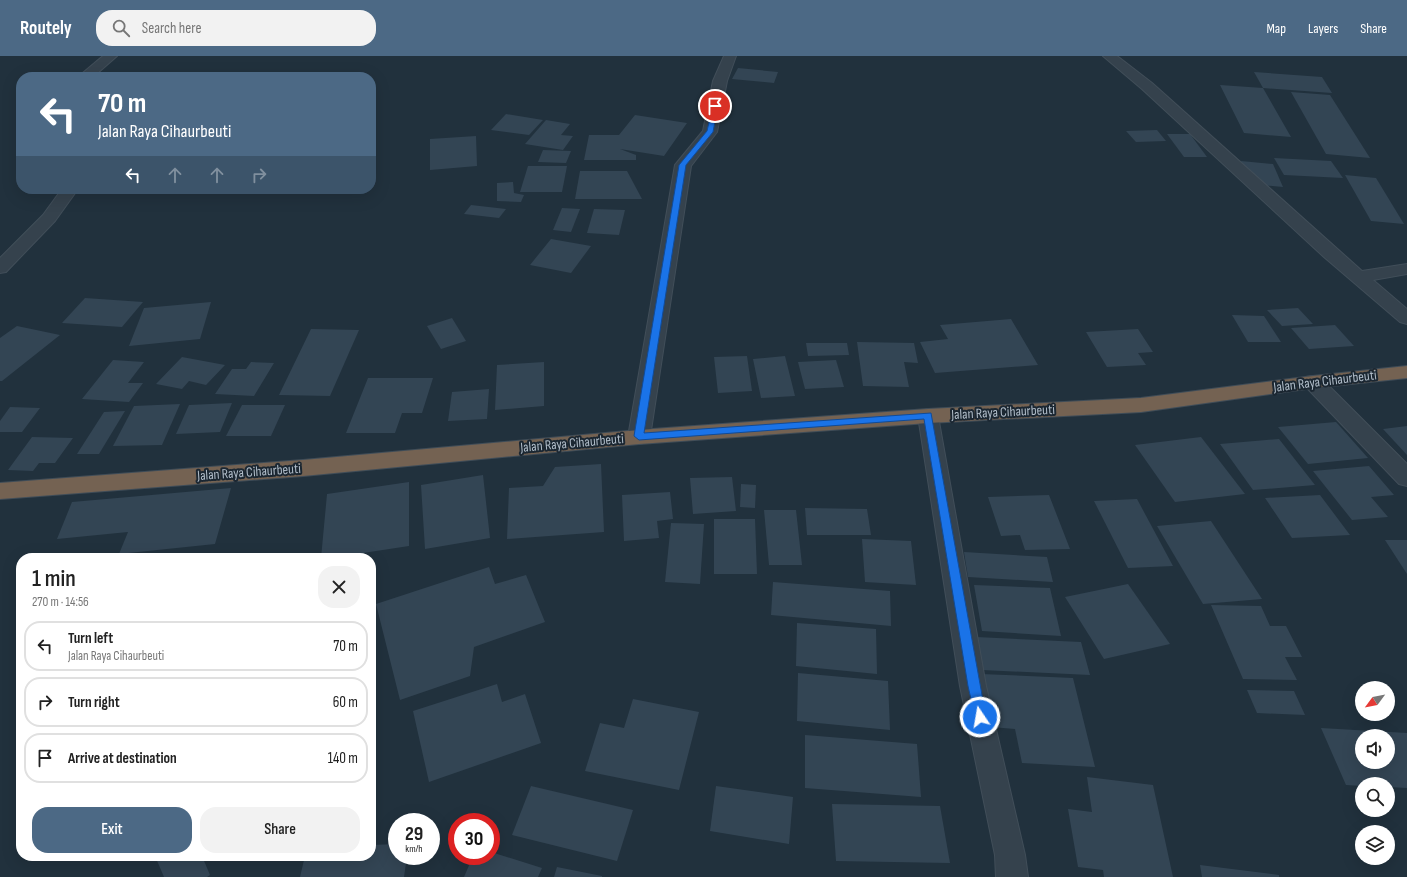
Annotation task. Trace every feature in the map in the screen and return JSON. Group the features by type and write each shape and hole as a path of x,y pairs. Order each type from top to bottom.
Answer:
{"highway":[{"name":"Jalan Raya Cihaurbeuti","path":"0,491 303,468 639,436 928,416 1141,405 1313,382 1407,372"}],"street":[{"path":"91,72 111,56"},
{"path":"639,436 682,165 710,132 720,81 730,56"},
{"path":"1109,56 1148,86 1330,254 1407,318"},
{"path":"0,268 48,218 66,194"},
{"path":"1358,278 1407,269"},
{"path":"1313,382 1407,478"},
{"path":"928,416 974,686 1010,855 1012,877"}],"building":[{"path":"738,68 778,72 774,83 732,79"},
{"path":"1254,72 1322,77 1332,93 1263,88"},
{"path":"1220,85 1263,88 1291,137 1244,133"},
{"path":"1291,92 1330,95 1370,158 1326,154"},
{"path":"506,114 543,120 529,135 491,130"},
{"path":"635,115 687,123 664,156 620,149 636,155 636,160 584,160 589,135 619,135"},
{"path":"546,120 570,124 561,135 573,136 563,150 525,144"},
{"path":"1157,130 1166,141 1136,142 1126,131"},
{"path":"1167,134 1190,134 1207,157 1184,157"},
{"path":"476,136 477,166 430,170 430,139"},
{"path":"543,150 571,151 566,163 538,162"},
{"path":"1274,158 1331,161 1343,178 1284,175"},
{"path":"1241,161 1273,164 1283,187 1250,184"},
{"path":"528,166 567,166 562,192 520,192"},
{"path":"580,171 627,171 642,199 575,199"},
{"path":"1345,175 1376,178 1404,224 1371,221"},
{"path":"513,182 514,193 524,195 521,202 497,201 497,183"},
{"path":"471,205 506,209 499,218 464,214"},
{"path":"562,208 580,209 571,232 553,230"},
{"path":"594,209 625,210 619,235 587,233"},
{"path":"551,239 591,246 571,273 530,265"},
{"path":"85,298 143,302 122,327 62,323"},
{"path":"211,302 200,339 129,346 144,308"},
{"path":"1298,308 1313,324 1282,326 1267,310"},
{"path":"1232,315 1264,316 1281,342 1248,342"},
{"path":"452,318 466,341 441,349 427,326"},
{"path":"1011,319 1038,365 935,373 920,342 948,339 940,325"},
{"path":"1335,325 1354,346 1309,349 1291,328"},
{"path":"17,326 60,335 2,381 0,381 0,338"},
{"path":"311,329 359,330 330,396 279,395"},
{"path":"1138,329 1153,352 1138,353 1146,365 1107,367 1086,332"},
{"path":"857,342 914,343 918,363 904,362 909,387 863,386"},
{"path":"806,343 847,343 849,355 808,356"},
{"path":"747,356 752,391 718,393 714,357"},
{"path":"785,356 795,396 761,398 753,359"},
{"path":"182,357 225,365 206,385 189,381 182,389 156,384"},
{"path":"113,360 144,362 128,383 143,383 129,402 82,399"},
{"path":"836,360 844,387 805,389 798,362"},
{"path":"251,362 274,363 254,396 215,394 232,369 246,369"},
{"path":"544,362 544,406 495,410 497,365"},
{"path":"368,378 433,378 422,413 402,413 395,433 346,433"},
{"path":"489,389 487,419 448,421 452,392"},
{"path":"232,403 220,432 176,434 189,405"},
{"path":"180,404 162,445 113,446 134,406"},
{"path":"242,405 285,405 271,436 226,436"},
{"path":"10,407 40,408 22,432 0,432 0,421"},
{"path":"125,411 99,454 77,454 104,412"},
{"path":"1336,422 1368,458 1308,464 1278,427"},
{"path":"1407,426 1407,455 1383,429"},
{"path":"32,437 73,438 55,463 39,463 33,471 8,470"},
{"path":"1201,437 1245,494 1175,502 1135,445"},
{"path":"1279,439 1315,485 1253,490 1220,444"},
{"path":"601,464 604,532 507,539 509,488 543,486 555,467"},
{"path":"1369,466 1394,495 1371,497 1388,517 1352,520 1313,471"},
{"path":"483,475 490,538 425,549 421,485"},
{"path":"732,477 736,511 693,514 690,478"},
{"path":"409,482 409,546 363,553 321,553 327,494"},
{"path":"741,484 756,485 755,508 740,507"},
{"path":"231,488 215,544 129,553 119,553 128,532 57,539 72,502"},
{"path":"670,492 673,519 657,521 659,538 624,541 622,495"},
{"path":"1049,495 1070,549 1025,550 1020,535 1001,536 988,497"},
{"path":"1320,495 1350,535 1292,538 1265,498"},
{"path":"1137,499 1173,566 1128,568 1094,501"},
{"path":"805,508 867,509 871,535 807,535"},
{"path":"764,510 796,510 802,565 769,565"},
{"path":"714,519 755,519 757,574 714,574"},
{"path":"1211,521 1262,599 1203,604 1157,526"},
{"path":"671,523 704,524 700,584 665,582"},
{"path":"862,539 911,541 916,585 865,582"},
{"path":"1385,540 1407,540 1407,574"},
{"path":"964,552 1047,557 1053,582 968,577"},
{"path":"489,567 495,584 526,575 545,622 474,647 470,676 400,700 376,604"},
{"path":"773,582 890,591 891,626 771,615"},
{"path":"1128,584 1170,644 1104,659 1065,597"},
{"path":"974,585 1050,588 1061,636 982,631"},
{"path":"1211,605 1261,606 1270,626 1286,626 1302,657 1285,657 1297,680 1243,679"},
{"path":"797,623 876,629 877,674 796,666"},
{"path":"976,637 1081,642 1090,675 982,670"},
{"path":"798,673 888,681 890,730 797,721"},
{"path":"981,674 1073,678 1095,767 1022,763 1015,729 991,727"},
{"path":"497,684 502,702 525,694 541,743 429,782 413,711"},
{"path":"1247,690 1294,691 1305,715 1257,713"},
{"path":"633,699 699,712 679,790 585,771 600,723 624,728"},
{"path":"1321,728 1355,730 1355,769 1395,769 1395,732 1407,733 1407,788 1395,787 1395,777 1355,777 1355,786 1346,785"},
{"path":"805,735 917,744 921,797 805,788"},
{"path":"1087,777 1153,785 1173,877 1104,877 1103,870 1078,867 1068,809 1092,812"},
{"path":"531,786 633,810 617,861 512,835"},
{"path":"716,786 793,797 789,844 710,831"},
{"path":"832,804 940,806 950,863 836,861"},
{"path":"388,844 388,865 406,865 404,877 300,877 304,861 376,861 376,845"},
{"path":"500,855 542,868 538,877 464,877 469,865 500,865"},
{"path":"157,861 204,861 210,875 207,877 164,877"},
{"path":"1200,865 1279,875 1279,877 1202,877"},
{"path":"557,867 602,876 602,877 554,877"}],"route":[{"path":"715,106 710,132 682,165 639,436 928,416 980,717"}]}
